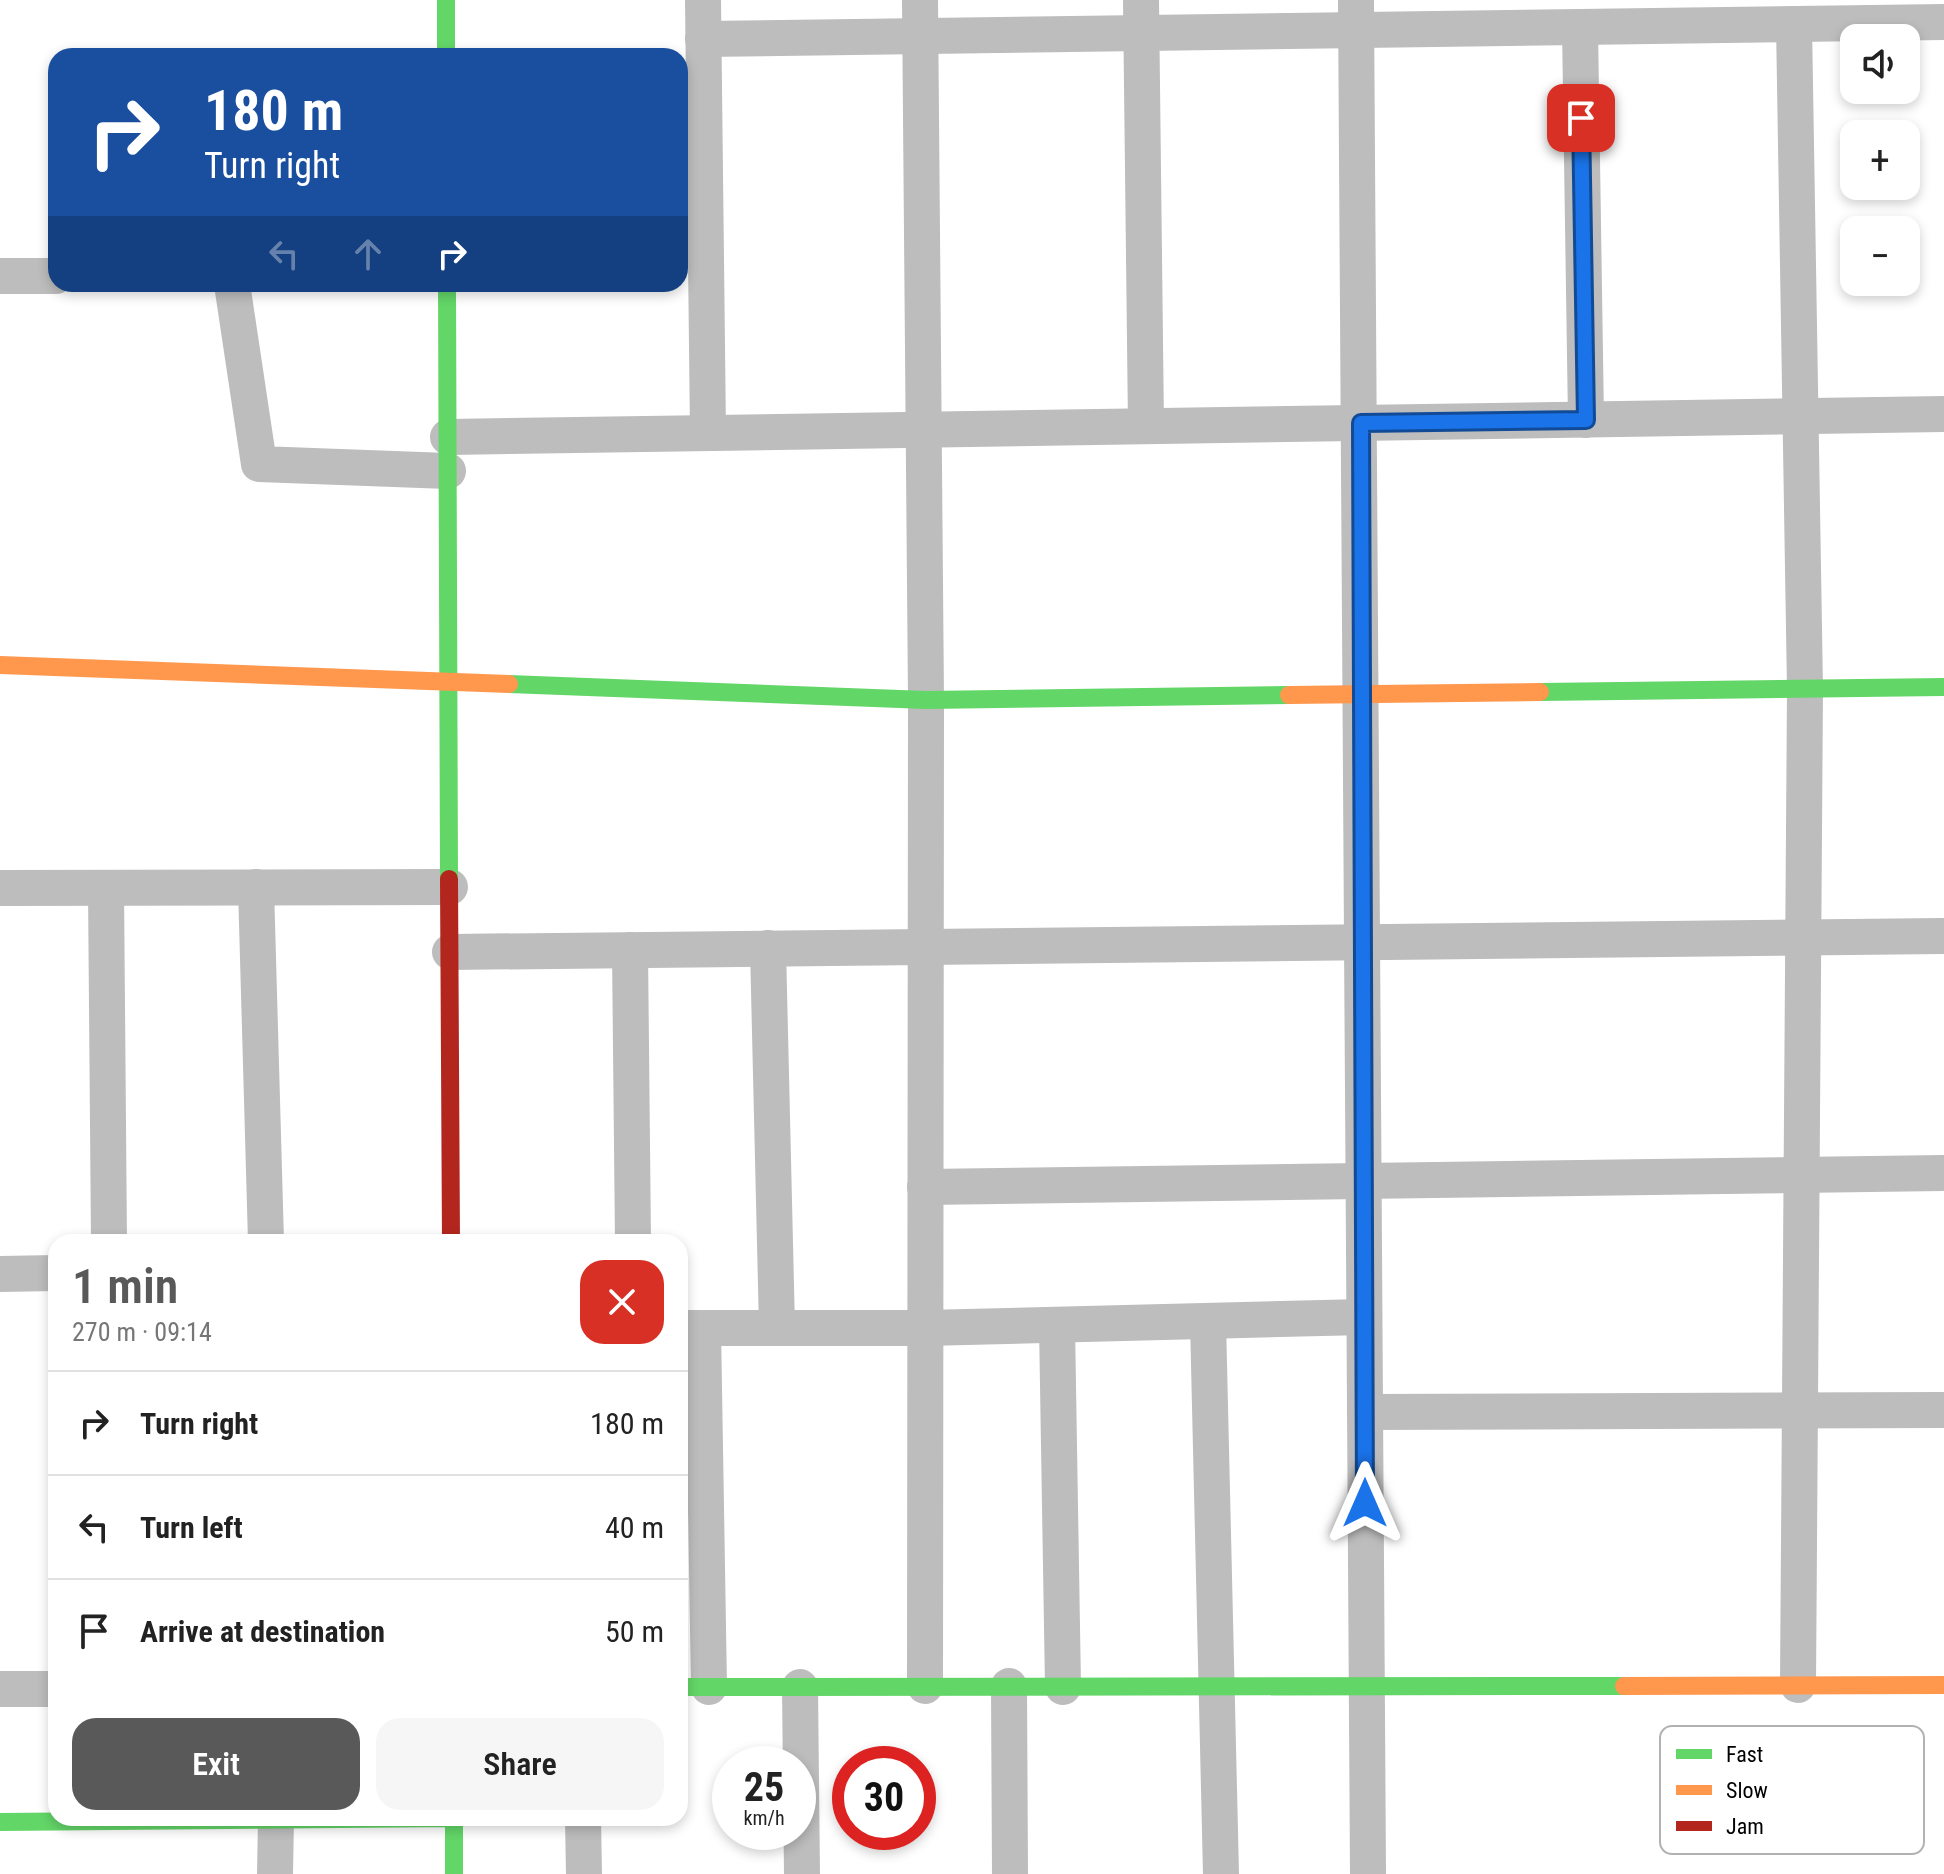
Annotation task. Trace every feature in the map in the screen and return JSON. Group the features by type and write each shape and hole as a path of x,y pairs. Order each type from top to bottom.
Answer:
{"street":[{"path":"446,0 446,48"},
{"path":"703,0 708,433"},
{"path":"920,0 926,700 925,1686"},
{"path":"703,39 921,37 1142,18 1356,15 1580,28 1944,22"},
{"path":"1356,15 1368,1874"},
{"path":"1142,18 1146,426"},
{"path":"1794,24 1805,689 1798,1685"},
{"path":"1580,28 1586,420"},
{"path":"0,276 48,276"},
{"path":"233,292 259,464 448,454 708,433 1944,414"},
{"path":"447,292 451,1234"},
{"path":"0,665 926,700 1944,687"},
{"path":"256,887 266,1234"},
{"path":"0,888 450,887"},
{"path":"106,888 109,1234"},
{"path":"450,952 1944,936"},
{"path":"768,948 777,1328"},
{"path":"630,950 633,1234"},
{"path":"925,1187 1944,1173"},
{"path":"0,1274 48,1273"},
{"path":"1364,1317 925,1328 691,1328 694,1687 1944,1685"},
{"path":"1208,1321 1221,1874"},
{"path":"1057,1325 1063,1687"},
{"path":"1365,1412 1944,1410"},
{"path":"1009,1686 1010,1874"},
{"path":"800,1687 802,1874"},
{"path":"0,1689 48,1689"},
{"path":"0,1822 48,1821"},
{"path":"275,1874 276,1826"},
{"path":"454,1826 454,1874"},
{"path":"583,1826 584,1874"}],"traffic: fast":[{"path":"446,0 446,48"},
{"path":"447,292 449,879"},
{"path":"509,684 926,700 1289,695"},
{"path":"1540,692 1944,687"},
{"path":"688,1687 1624,1686"},
{"path":"0,1822 48,1822"},
{"path":"454,1826 454,1874"}],"traffic: slow":[{"path":"0,665 509,684"},
{"path":"1289,695 1540,692"},
{"path":"1624,1686 1944,1685"}],"traffic: jam":[{"path":"449,879 451,1234"}],"route":[{"path":"1365,1503 1361,423 1586,420 1581,118"}]}
